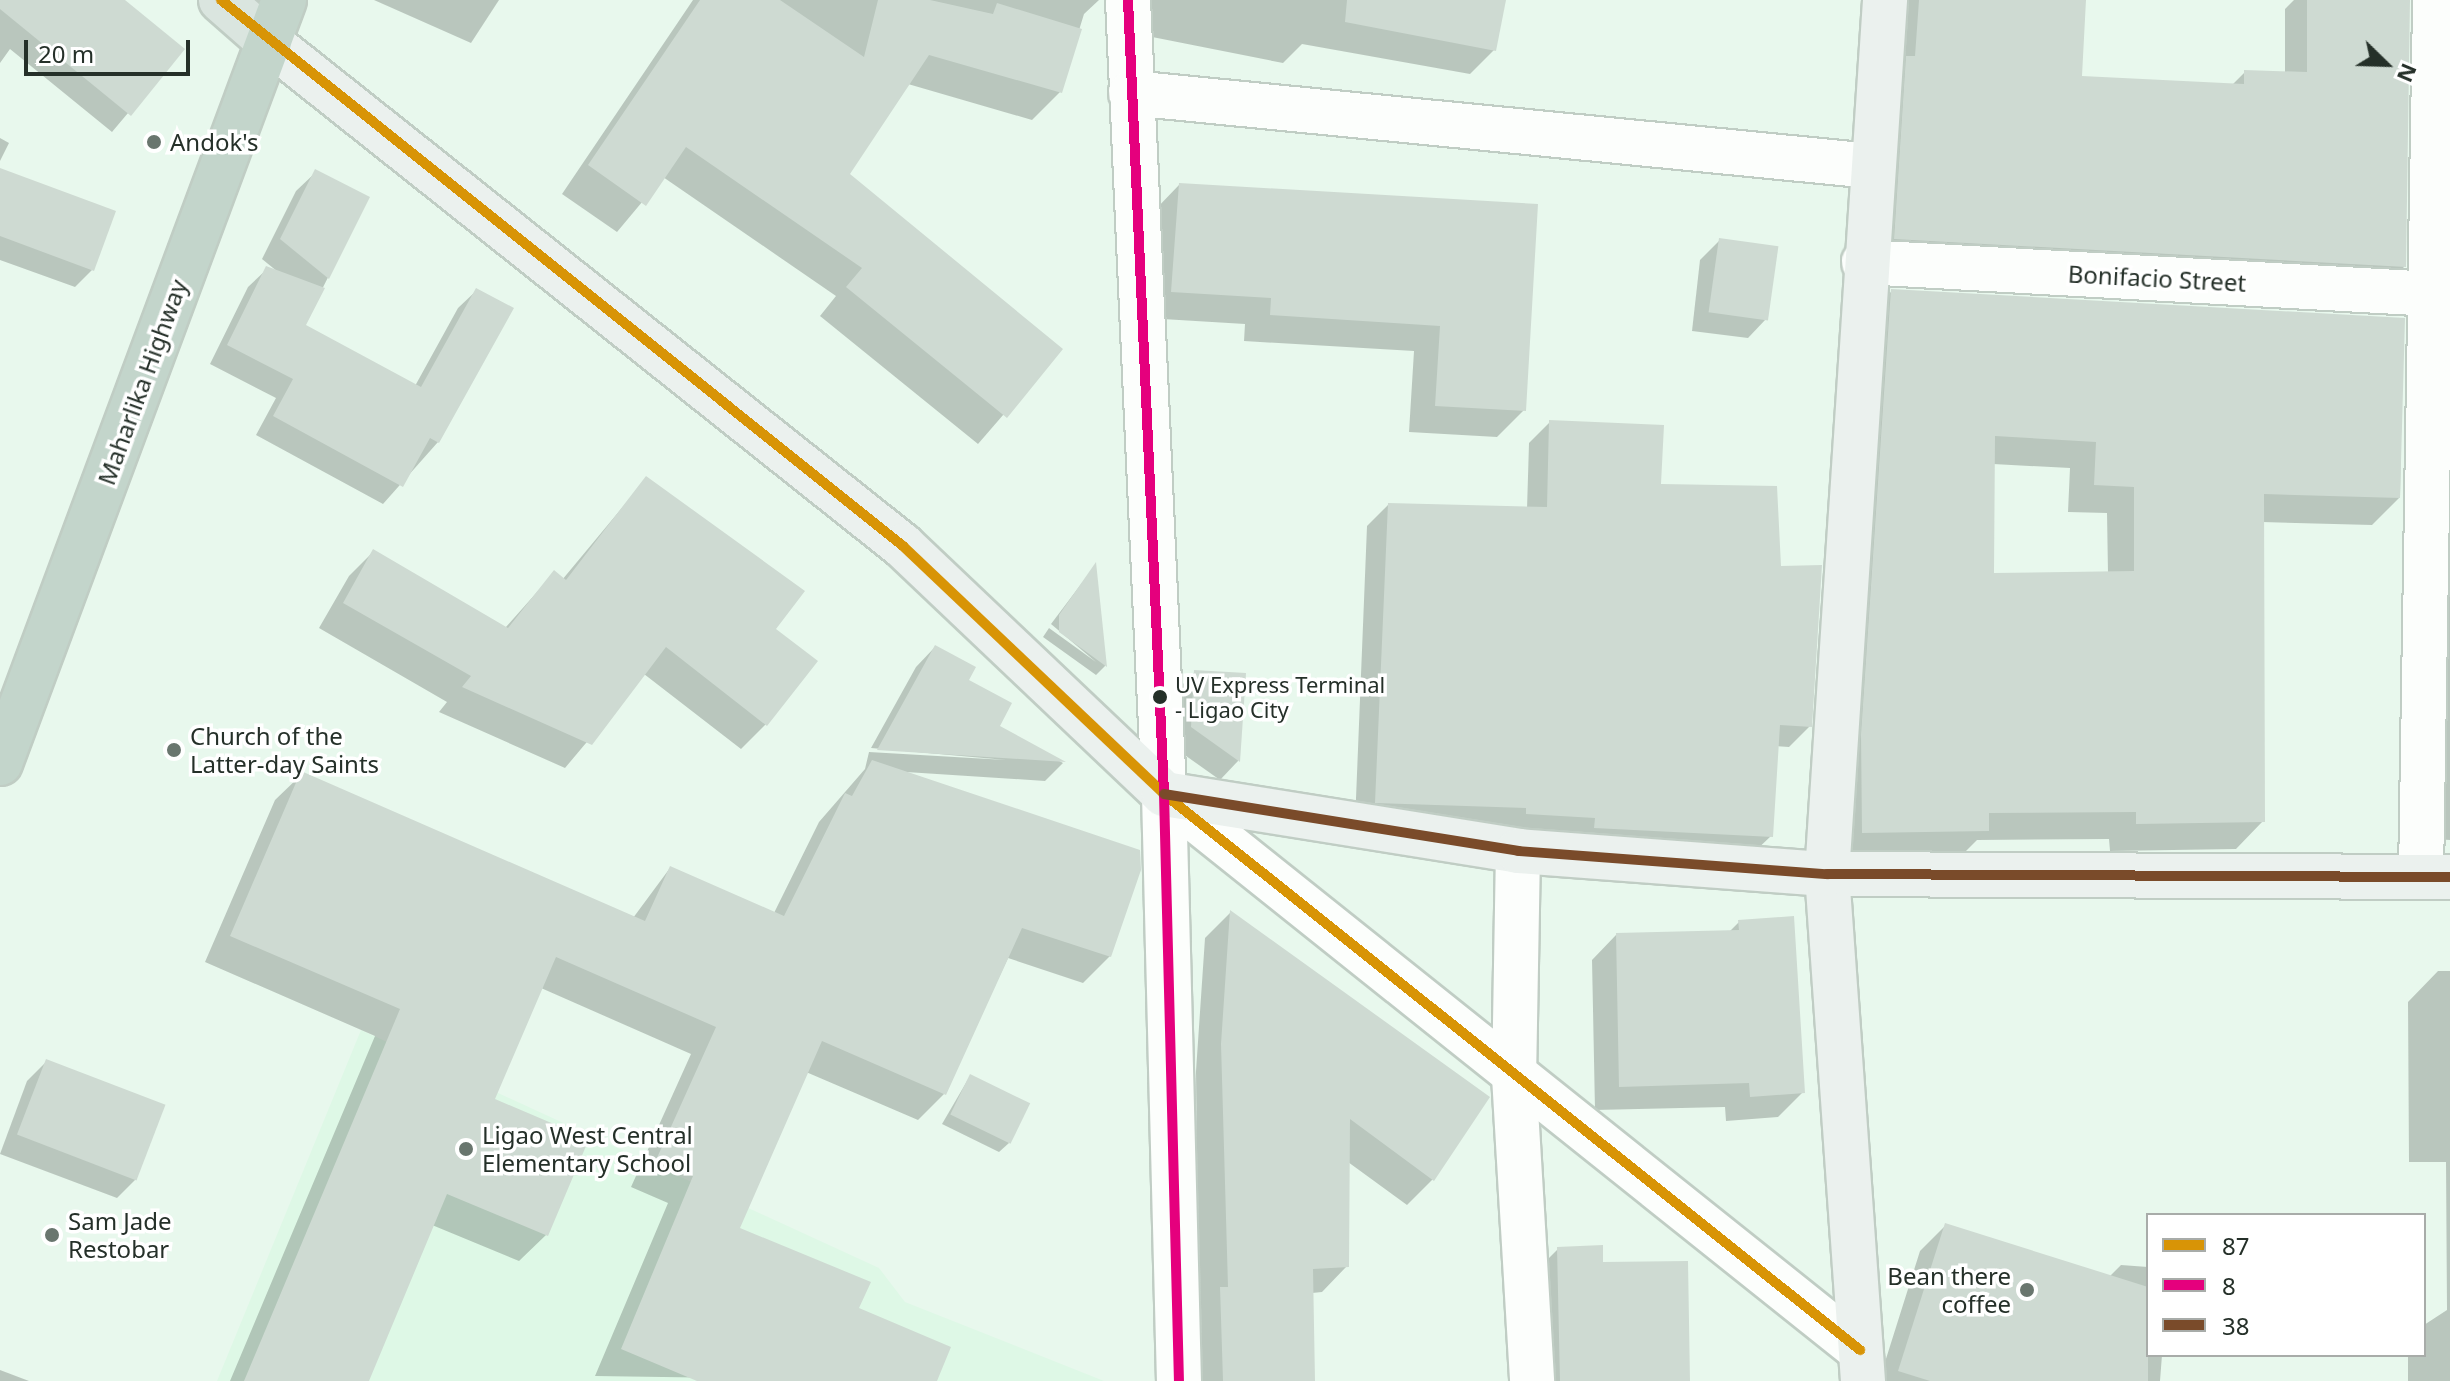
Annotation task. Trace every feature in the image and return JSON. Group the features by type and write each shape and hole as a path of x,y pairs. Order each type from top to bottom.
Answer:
{"highway":[{"name":"Maharlika Highway","path":"0,763 284,0"}],"main road":[{"path":"221,0 269,42"}],"street":[{"path":"1128,0 1164,794 1179,1381"},
{"path":"1862,1365 1827,874 1864,262 1885,0"},
{"path":"1164,794 1518,851 1827,874 2435,877 2442,294 2435,0"},
{"path":"269,42 903,546 1164,794 1514,1076 1862,1365"},
{"path":"1131,93 1872,166"},
{"name":"Bonifacio Street","path":"1864,262 2442,294"},
{"path":"1518,851 1514,1076 1532,1381"}],"shaded area":[{"name":"Ligao West Central Elementary School","path":"361,1030 879,1268 905,1302 1104,1381 217,1381"}],"building":[{"path":"0,0 125,0 185,49 131,116 0,9"},
{"path":"700,0 780,0 864,57 878,0 930,0 993,14 997,3 1082,29 1062,93 929,55 850,174 1063,349 1007,418 846,287 862,268 686,147 646,206 588,165"},
{"path":"1347,0 1506,0 1496,51 1345,22"},
{"path":"1919,0 2086,0 2082,76 2244,84 2244,70 2307,72 2307,0 2410,0 2406,267 1894,239 1906,56 1915,56"},
{"path":"0,168 116,211 94,271 0,236"},
{"path":"315,169 370,197 329,279 280,239"},
{"path":"1179,183 1538,204 1526,411 1435,406 1440,326 1270,315 1271,298 1171,292"},
{"path":"1719,238 1778,246 1768,321 1709,312"},
{"path":"266,266 325,288 306,325 421,387 476,288 514,308 439,443 430,438 403,487 273,416 293,379 227,345"},
{"path":"1891,289 2405,318 2400,498 2264,494 2265,822 2136,824 2136,812 1989,813 1989,831 1862,833 1861,734","holes":["1995,436 2096,442 2094,485 2134,487 2134,571 1994,573"]},
{"path":"1549,420 1664,425 1661,484 1777,486 1781,566 1822,565 1812,727 1780,725 1773,837 1594,828 1595,818 1526,814 1526,808 1375,803 1388,503 1547,507"},
{"path":"646,476 805,591 776,629 818,661 767,726 666,647 592,745 462,687 471,676 343,603 373,549 508,628 554,570 566,580"},
{"path":"1096,562 1107,667 1059,632 1059,615"},
{"path":"935,645 976,667 969,680 1012,703 1000,726 1066,762 877,750"},
{"path":"1194,670 1246,673 1240,762 1191,727"},
{"path":"872,760 1140,850 1141,870 1111,957 1022,928 946,1095 822,1041 740,1228 871,1282 859,1308 951,1347 937,1381 697,1381 621,1349 693,1176 656,1160 716,1027 556,957 495,1099 589,1139 548,1236 447,1194 369,1381 244,1381 400,1009 230,936 301,771 645,921 670,866 784,916 845,793 852,796"},
{"path":"1230,910 1490,1097 1434,1181 1350,1119 1349,1267 1313,1269 1315,1381 1223,1381 1220,1287 1228,1287 1221,1044"},
{"path":"1794,916 1805,1093 1750,1097 1749,1083 1619,1087 1616,933 1739,930 1738,920"},
{"path":"46,1059 165,1105 136,1180 17,1135"},
{"path":"970,1074 1030,1103 1010,1144 950,1114"},
{"path":"1945,1223 2146,1286 2148,1381 1930,1381 1898,1371"},
{"path":"1603,1245 1603,1262 1688,1261 1690,1381 1560,1381 1557,1247"}],"transit line":[{"name":"87","path":"221,0 903,546 1164,794 1860,1350"},
{"name":"8","path":"1128,0 1164,794 1179,1381"},
{"name":"38","path":"1164,794 1518,851 1827,874 2450,877"}],"place":[{"name":"Andok's","path":"154,142"},
{"name":"UV Express Terminal - Ligao City","path":"1160,697"},
{"name":"Church of the Latter-day Saints","path":"174,750"},
{"name":"Ligao West Central Elementary School","path":"466,1149"},
{"name":"Sam Jade Restobar","path":"52,1235"},
{"name":"Bean there coffee","path":"2027,1290"}]}
